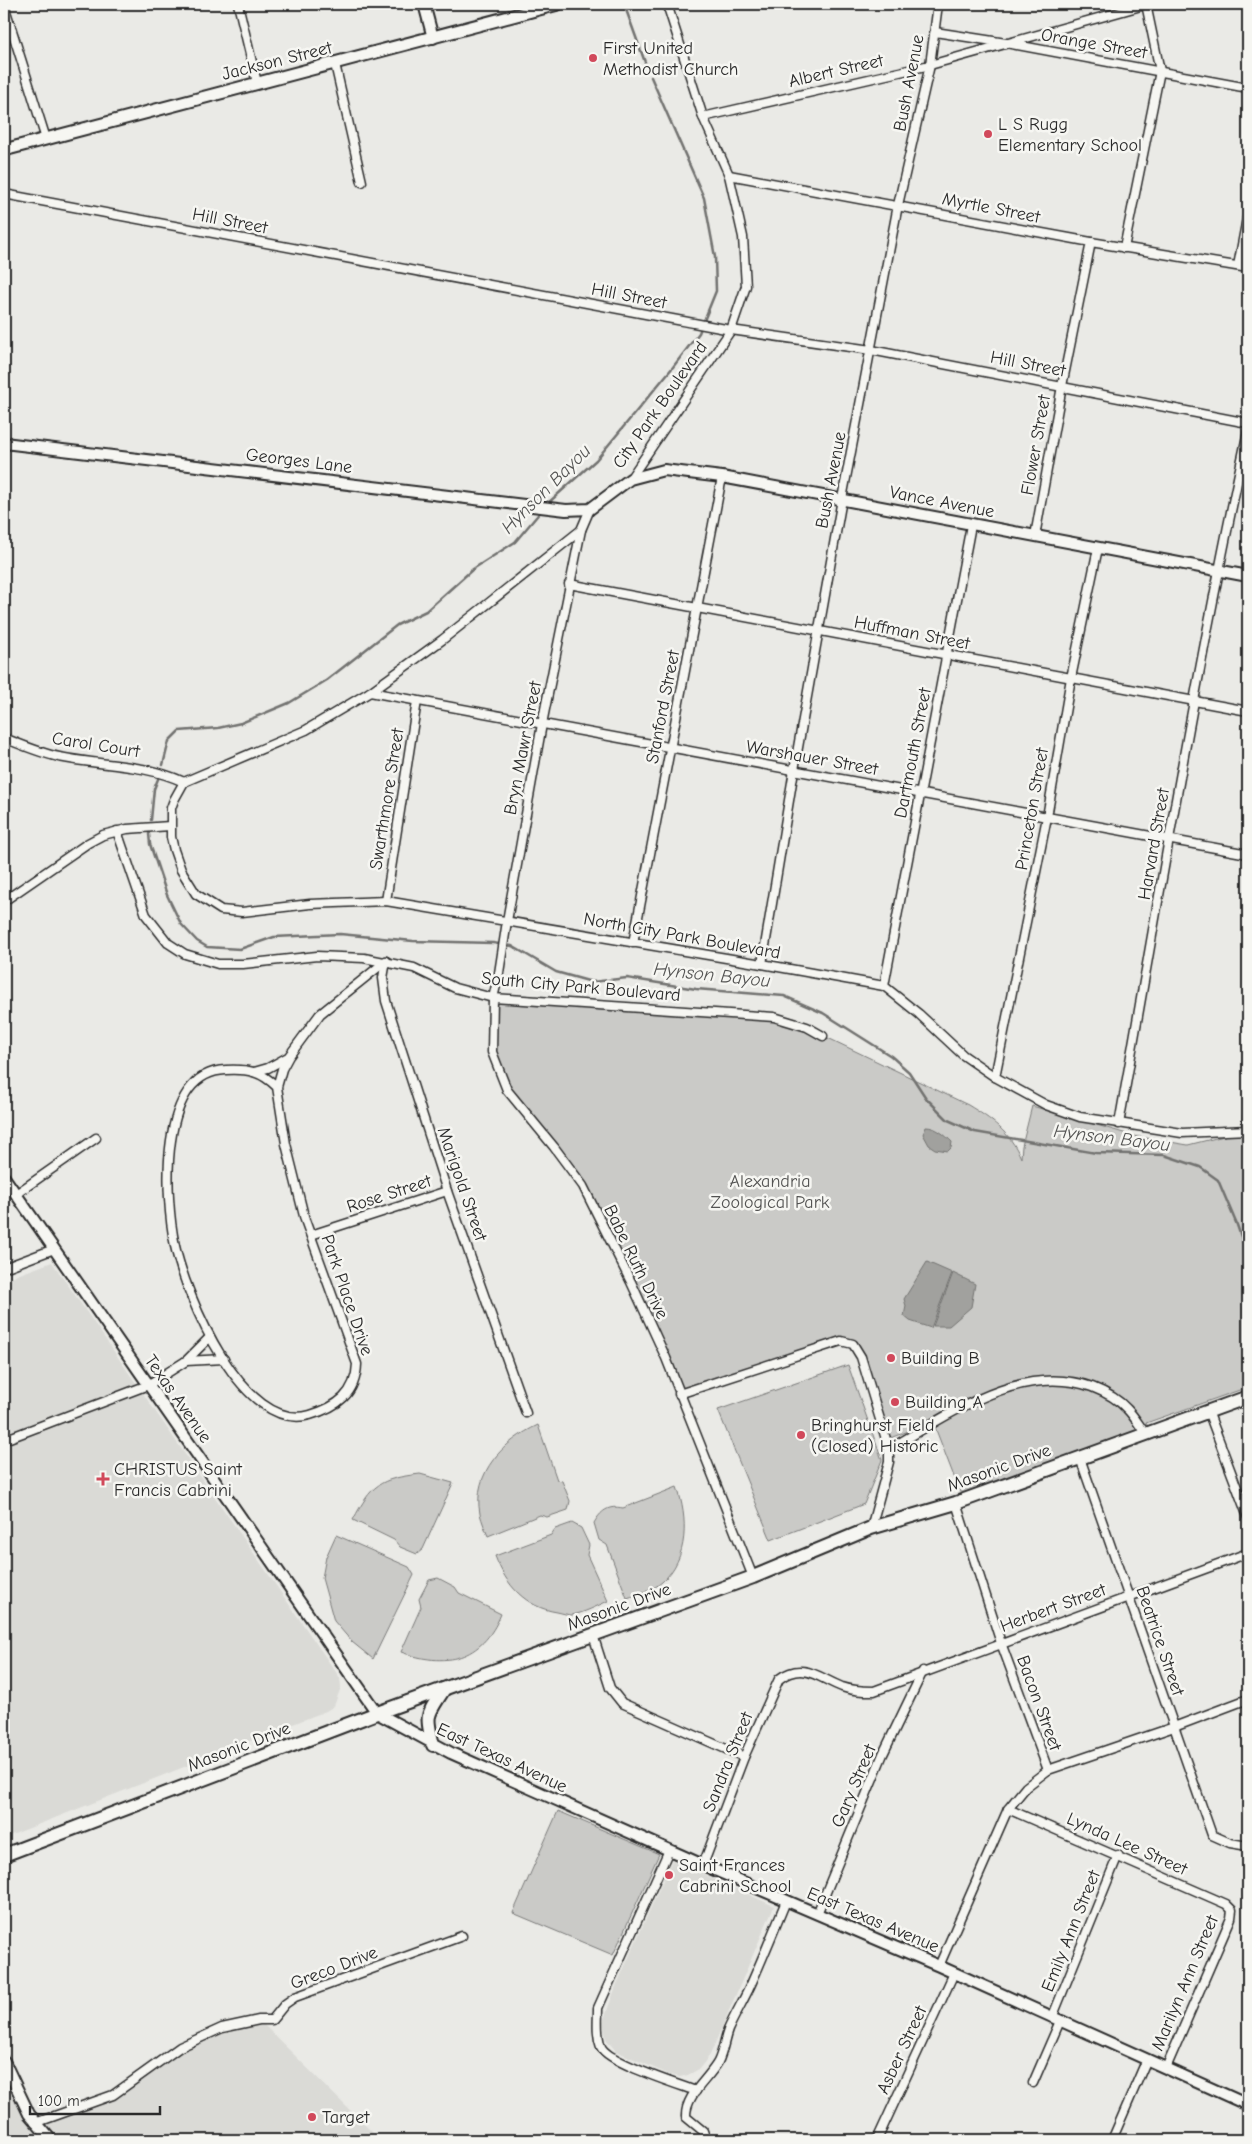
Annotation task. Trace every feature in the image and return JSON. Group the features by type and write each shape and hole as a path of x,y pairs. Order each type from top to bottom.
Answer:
{"main road":[{"name":"Jackson Street","path":"4,150 558,4"},
{"name":"Masonic Drive","path":"4,1855 377,1713 753,1576 872,1528 956,1503 1248,1397"},
{"path":"433,1745 427,1721 428,1714 444,1689"}],"street":[{"path":"238,4 257,83"},
{"path":"424,4 432,38"},
{"name":"City Park Boulevard","path":"184,782 306,730 370,692 442,640 581,530 590,509 630,479 731,330 746,286 743,237 729,175 703,117 667,4"},
{"name":"Bush Avenue","path":"762,964 842,499 898,205 930,65 938,4"},
{"path":"1124,248 1160,72 1147,4"},
{"name":"Albert Street","path":"703,117 930,65 1147,4"},
{"path":"4,5 46,139"},
{"name":"Orange Street","path":"935,32 1006,43 1248,88"},
{"path":"335,64 362,182"},
{"name":"Myrtle Street","path":"729,175 1124,248 1248,268"},
{"name":"Hill Street","path":"4,194 731,330 871,350 1248,423"},
{"path":"1238,266 1248,213"},
{"name":"Flower Street","path":"1035,536 1062,386 1091,242"},
{"name":"Harvard Street","path":"1119,1124 1218,570 1248,431"},
{"name":"Georges Lane","path":"4,442 556,508 590,509"},
{"name":"Vance Avenue","path":"630,479 664,470 722,477 1248,576"},
{"name":"Stanford Street","path":"633,942 722,477"},
{"name":"Dartmouth Street","path":"884,986 971,525"},
{"name":"Bryn Mawr Street","path":"499,973 506,921 542,724 581,530"},
{"name":"Princeton Street","path":"995,1077 1047,817 1071,678 1098,548"},
{"name":"Huffman Street","path":"569,584 1248,711"},
{"name":"Warshauer Street","path":"370,692 1248,854"},
{"name":"Swarthmore Street","path":"386,901 417,701"},
{"name":"Carol Court","path":"4,738 57,757 137,766 158,771 184,782"},
{"name":"North City Park Boulevard","path":"184,782 174,800 170,826 174,850 191,887 202,899 222,910 242,912 310,904 386,901 884,986 963,1055 995,1077 1046,1105 1080,1117 1182,1133 1247,1130"},
{"path":"4,901 88,843 103,835 116,831 170,826"},
{"name":"South City Park Boulevard","path":"116,831 146,915 168,943 185,954 218,964 243,964 318,956 364,958 414,968 464,991 493,998 774,1017 807,1027 823,1036"},
{"name":"Park Place Drive","path":"277,1087 264,1075 238,1069 217,1070 202,1075 181,1103 172,1130 169,1156 169,1193 175,1246 193,1304 210,1337 237,1378 261,1403 276,1413 291,1417 306,1416 333,1406 352,1389 357,1377 357,1364 311,1235 292,1173 277,1087 282,1069 289,1056 320,1014 386,961"},
{"name":"Marigold Street","path":"386,961 383,978 386,1000 447,1191 526,1413"},
{"name":"Babe Ruth Drive","path":"499,973 493,998 492,1052 500,1074 517,1104 554,1147 583,1186 631,1282 666,1358 753,1576"},
{"path":"254,1072 278,1064 289,1056"},
{"path":"1247,1130 1248,1116"},
{"path":"16,1194 96,1138"},
{"name":"Texas Avenue","path":"4,1177 377,1713"},
{"name":"Rose Street","path":"311,1235 447,1191"},
{"path":"4,1268 54,1249"},
{"path":"4,1440 148,1384 186,1361 210,1337"},
{"path":"679,1394 841,1340 847,1341 857,1349 861,1357 889,1449 889,1462 872,1528"},
{"path":"186,1361 224,1359"},
{"path":"889,1449 954,1411 1014,1386 1045,1380 1065,1379 1093,1387 1110,1395 1127,1408 1145,1433"},
{"path":"1208,1411 1248,1517"},
{"name":"Beatrice Street","path":"1080,1458 1212,1835 1230,1844 1248,1846"},
{"name":"Bacon Street","path":"956,1503 1001,1643 1048,1770"},
{"name":"Herbert Street","path":"787,1673 794,1670 806,1671 843,1687 857,1691 874,1691 1248,1553"},
{"path":"593,1635 610,1688 622,1703 744,1757"},
{"name":"Gary Street","path":"817,1914 883,1754 924,1672"},
{"name":"Sandra Street","path":"703,1865 744,1757 779,1679 787,1673"},
{"path":"939,1966 1008,1809 1026,1787 1048,1770 1174,1727 1248,1699"},
{"name":"East Texas Avenue","path":"377,1713 433,1745 703,1865 954,1972 1056,2020 1248,2105"},
{"name":"Lynda Lee Street","path":"1008,1809 1118,1855 1226,1904 1232,1910"},
{"path":"669,1850 598,2008 597,2032 602,2049 616,2060 696,2091"},
{"name":"Emily Ann Street","path":"1033,2083 1118,1855"},
{"path":"706,2140 703,2131 686,2117 686,2108 696,2091 716,2067 723,2053 724,2041 786,1901"},
{"name":"Marilyn Ann Street","path":"1166,2068 1231,1918 1232,1910"},
{"name":"Greco Drive","path":"35,2123 113,2094 180,2047 222,2028 258,2020 272,2020 285,2004 295,1997 462,1936"},
{"name":"Asber Street","path":"877,2140 954,1972"},
{"path":"1112,2140 1147,2059"},
{"path":"4,2061 20,2098 35,2123 51,2140"}],"shaded area":[{"path":"926,1127 937,1130 952,1142 951,1148 948,1151 935,1149 929,1145 923,1134"},
{"name":"CHRISTUS Saint Francis Cabrini","path":"52,1262 340,1678 341,1687 334,1706 326,1711 4,1838 4,1280"},
{"path":"927,1262 952,1273 931,1328 910,1321 904,1316 906,1306 904,1299"},
{"path":"953,1273 975,1284 971,1307 949,1326 933,1326"},
{"path":"672,1860 774,1906 710,2055 699,2069 680,2077 670,2075 616,2051 606,2039 603,2022 616,1986"},
{"path":"259,2020 380,2140 4,2140 4,2061 36,2123 113,2095 180,2047 222,2028"}],"green space":[{"name":"Alexandria Zoological Park","path":"497,995 775,1018 807,1028 968,1105 1005,1133 1021,1158 1022,1146 1032,1106 1134,1136 1188,1145 1248,1130 1248,1387 1146,1423 1149,1428 963,1500 933,1422 890,1438 861,1356 847,1341 680,1393 584,1187 508,1089 492,1052"},
{"name":"Bringhurst Field (Closed) Historic","path":"848,1365 882,1460 864,1504 771,1540 718,1410"},
{"path":"538,1425 557,1480 562,1481 570,1501 568,1510 547,1517 540,1515 488,1536 480,1514 479,1499 481,1485 486,1472 493,1460 503,1449 513,1440"},
{"path":"420,1474 453,1483 423,1549 417,1554 400,1547 394,1540 353,1520 366,1498 378,1485 395,1478"},
{"path":"677,1487 681,1499 684,1524 682,1550 671,1572 662,1582 654,1588 627,1598 607,1545 599,1540 594,1523 602,1512 609,1508 623,1508"},
{"path":"572,1523 581,1528 589,1545 587,1555 608,1601 572,1615 546,1609 526,1600 511,1585 495,1556 551,1535 555,1529"},
{"path":"336,1535 409,1567 414,1575 373,1659 352,1642 334,1621 322,1578 326,1557"},
{"path":"438,1578 455,1587 459,1593 501,1614 493,1630 484,1642 473,1651 460,1657 433,1659 401,1652 421,1607 419,1599 429,1580"},
{"path":"558,1811 659,1854 613,1955 513,1913"}],"waterway":[{"name":"Hynson Bayou","path":"624,4 646,65"},
{"name":"Hynson Bayou","path":"547,504 596,460 673,367 699,333 716,291 715,257 704,198 651,77"},
{"name":"Hynson Bayou","path":"163,765 169,741 179,731 218,728 241,723 289,703 327,680 397,625 426,611 473,569 515,542 542,510"},
{"name":"Hynson Bayou","path":"151,820 154,789 158,779"},
{"name":"Hynson Bayou","path":"149,834 150,844 167,895 181,924 197,941 207,947 240,949 274,937 340,934 413,941 493,943 512,946 556,972 592,982 627,978 696,989 784,996 823,1013 891,1056 909,1072 926,1098 948,1120 975,1132 1096,1153 1164,1155 1200,1167 1218,1180 1248,1257"}],"place":[{"name":"First United Methodist Church","path":"593,58"},
{"name":"L S Rugg Elementary School","path":"988,134"},
{"name":"Building B","path":"891,1358"},
{"name":"Building A","path":"895,1402"},
{"name":"Bringhurst Field (Closed) Historic","path":"801,1435"},
{"name":"CHRISTUS Saint Francis Cabrini","path":"103,1479"},
{"name":"Saint Frances Cabrini School","path":"669,1875"},
{"name":"Target","path":"312,2117"}]}
